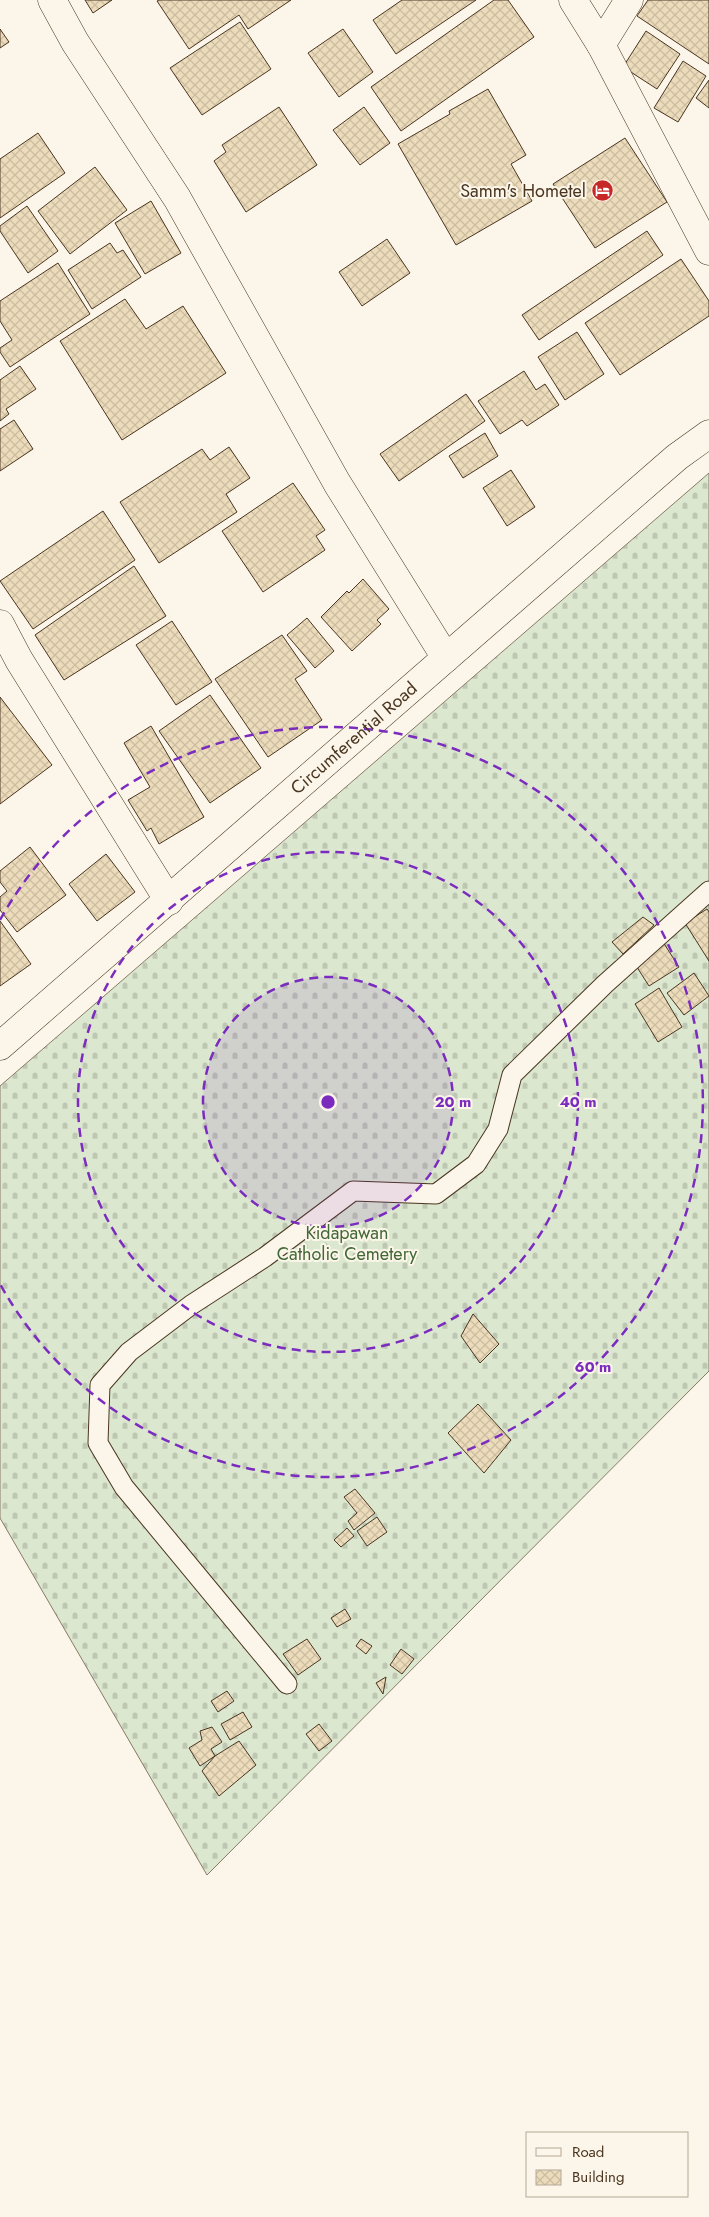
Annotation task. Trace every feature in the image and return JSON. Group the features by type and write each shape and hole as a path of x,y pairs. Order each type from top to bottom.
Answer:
{"street":[{"path":"52,0 75,42 177,198 337,483 446,658"},
{"path":"573,0 601,46 709,251"},
{"path":"601,46 629,0"},
{"name":"Circumferential Road","path":"0,1046 169,901 677,457 709,434"},
{"path":"0,624 9,667 169,901"}],"lane":[{"path":"287,1684 124,1487 98,1443 100,1386 129,1352 191,1306 265,1257 354,1192 436,1194 476,1164 498,1129 512,1075 605,984 709,891"}],"green space":[{"name":"Kidapawan Catholic Cemetery","path":"709,473 709,1371 207,1875 0,1518 0,1086"}],"building":[{"path":"85,0 112,0 93,13"},
{"path":"291,0 248,29 239,15 189,49 157,1"},
{"path":"402,0 476,0 396,54 373,20"},
{"path":"494,0 508,0 534,37 401,131 371,87"},
{"path":"648,0 709,0 709,64 637,16"},
{"path":"240,22 271,69 202,115 170,68"},
{"path":"0,29 9,42 0,48"},
{"path":"343,29 373,72 339,97 308,53"},
{"path":"646,31 680,54 657,89 623,67"},
{"path":"683,61 706,76 678,122 654,108"},
{"path":"709,80 709,108 696,98"},
{"path":"488,89 526,155 511,164 532,201 456,245 398,144 450,114 449,111"},
{"path":"279,107 317,165 246,212 214,161 226,152 222,145"},
{"path":"364,107 390,143 360,165 333,130"},
{"path":"38,133 65,173 0,218 0,159"},
{"path":"625,138 667,202 595,248 553,184"},
{"path":"95,167 127,210 70,254 38,211"},
{"path":"151,201 181,253 145,274 115,223"},
{"path":"27,206 58,251 28,273 0,231 0,226"},
{"path":"647,231 663,255 539,340 522,315"},
{"path":"387,239 410,273 362,306 339,272"},
{"path":"110,243 117,253 123,250 141,277 92,309 68,270"},
{"path":"681,259 709,301 709,316 620,375 585,323"},
{"path":"58,263 90,314 10,367 0,352 0,348 12,340 0,321 0,301"},
{"path":"125,299 146,329 183,306 226,373 122,440 60,341"},
{"path":"577,332 604,374 565,400 538,357"},
{"path":"20,366 36,389 6,409 9,414 0,421 0,380"},
{"path":"524,371 536,390 545,384 559,405 527,426 522,420 500,434 478,401"},
{"path":"466,394 485,421 399,481 380,454"},
{"path":"14,420 33,449 0,471 0,429"},
{"path":"485,433 498,456 463,478 449,456"},
{"path":"229,447 250,478 226,494 237,512 159,563 120,502 202,449 210,460"},
{"path":"511,470 535,507 507,526 483,488"},
{"path":"293,483 325,530 316,536 325,550 263,592 222,531"},
{"path":"103,511 135,560 33,629 0,581"},
{"path":"134,566 166,616 64,680 35,635"},
{"path":"363,579 389,609 377,620 381,624 352,651 321,617 347,591 349,593"},
{"path":"307,618 334,651 315,668 287,635"},
{"path":"172,621 212,682 176,705 136,645"},
{"path":"282,635 307,671 295,679 322,720 268,757 215,679"},
{"path":"210,695 261,768 210,803 159,731"},
{"path":"0,697 52,765 0,804"},
{"path":"151,726 204,817 159,844 151,828 147,831 128,800 150,787 124,743"},
{"path":"30,847 66,895 17,932 0,910 0,897 7,891 0,882 0,871"},
{"path":"106,854 135,892 97,921 69,884"},
{"path":"707,909 709,912 709,961 685,923"},
{"path":"643,917 654,925 623,954 612,942"},
{"path":"0,921 31,964 0,986"},
{"path":"663,942 679,967 649,986 633,961"},
{"path":"694,973 709,996 684,1015 667,993"},
{"path":"659,988 682,1027 658,1042 635,1004"},
{"path":"473,1314 499,1344 480,1363 461,1336"},
{"path":"478,1404 511,1440 484,1473 448,1433"},
{"path":"355,1489 375,1513 354,1530 348,1521 357,1513 344,1497"},
{"path":"377,1517 387,1532 367,1546 357,1531"},
{"path":"347,1528 354,1536 341,1547 334,1540"},
{"path":"345,1609 351,1619 337,1627 331,1618"},
{"path":"307,1639 321,1659 298,1675 283,1654"},
{"path":"361,1639 372,1646 366,1654 356,1646"},
{"path":"401,1649 414,1659 402,1674 390,1665"},
{"path":"386,1677 383,1694 376,1683"},
{"path":"227,1691 234,1701 218,1712 211,1701"},
{"path":"243,1712 252,1727 230,1740 221,1724"},
{"path":"319,1724 332,1741 319,1751 306,1734"},
{"path":"212,1727 222,1742 211,1749 215,1756 200,1766 189,1748 202,1740 200,1731"},
{"path":"239,1741 256,1765 219,1796 202,1771 215,1756"}],"place":[{"name":"Samm's Hometel","path":"602,191"}]}
